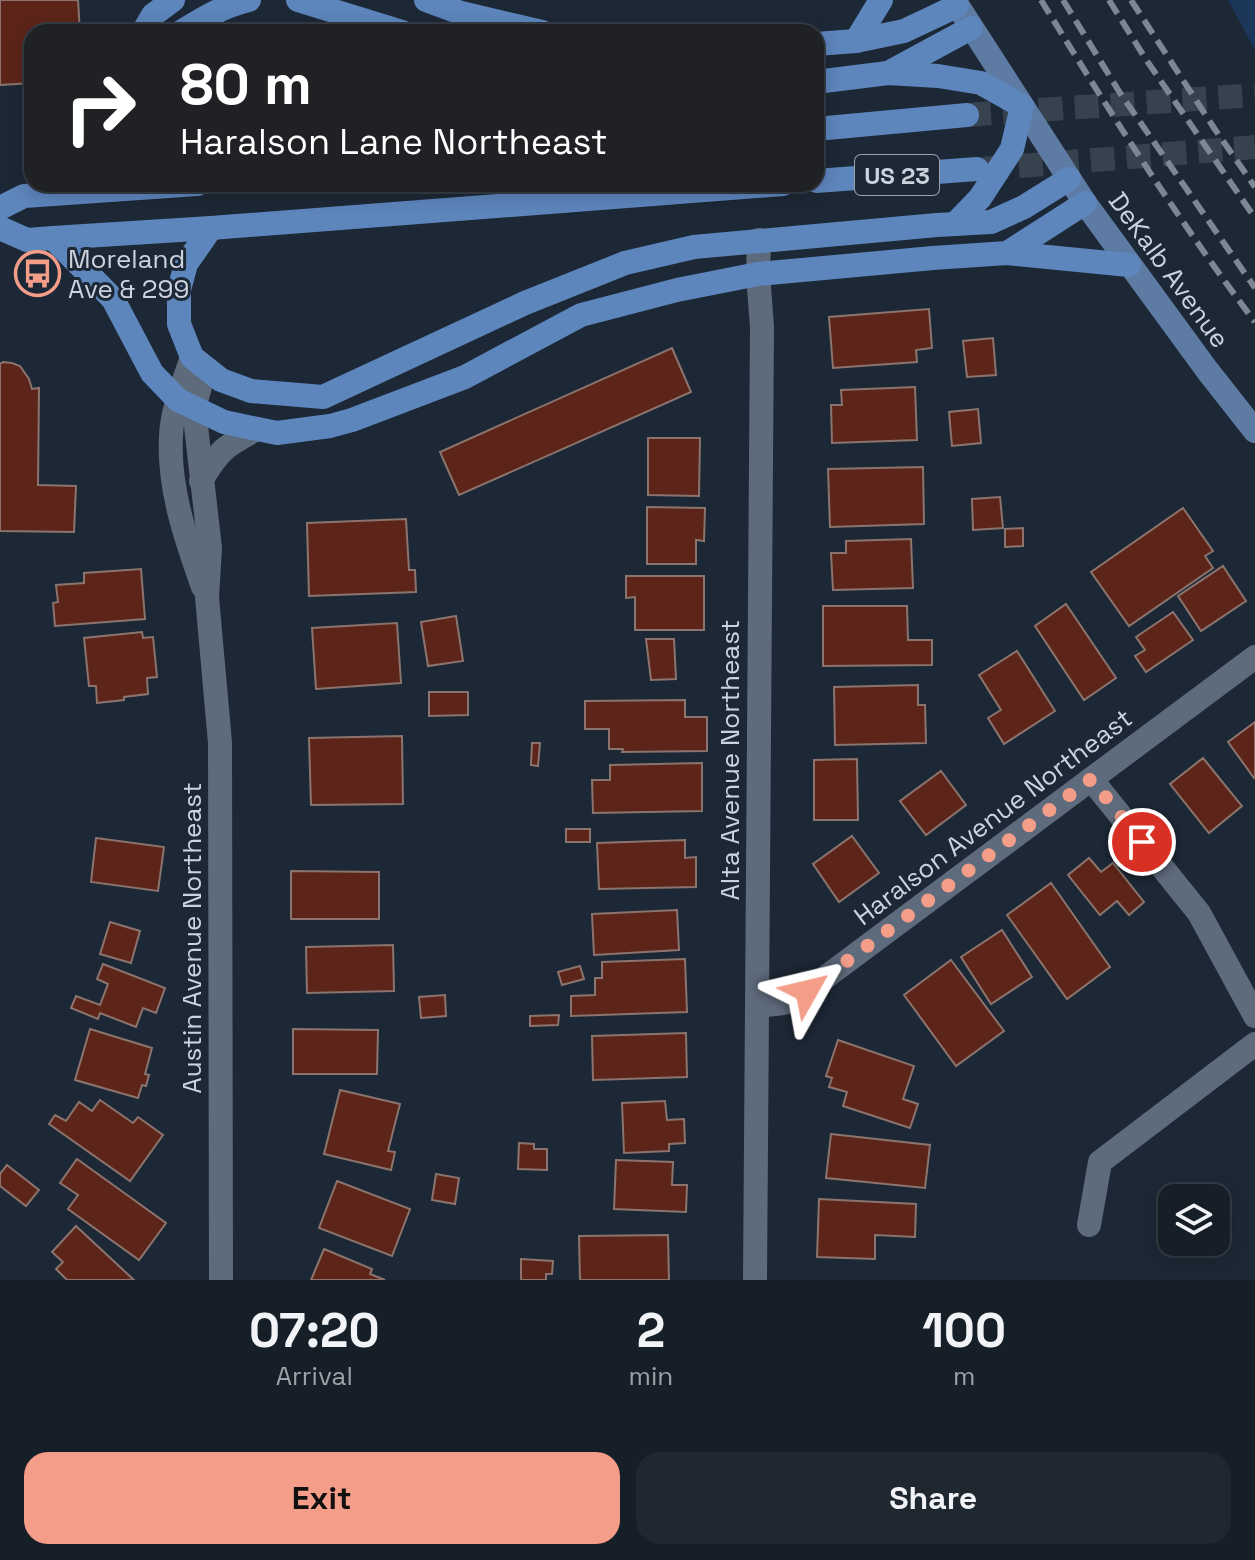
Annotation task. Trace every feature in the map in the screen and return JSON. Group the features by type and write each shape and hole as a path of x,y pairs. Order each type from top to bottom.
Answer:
{"highway":[{"path":"148,24 153,15 173,0"},
{"path":"193,24 209,14 249,0"},
{"path":"298,0 376,24"},
{"path":"426,0 461,13 508,24"},
{"path":"856,41 881,0"},
{"path":"824,43 856,41 904,31 956,3"},
{"path":"888,73 971,28"},
{"path":"824,81 888,73 938,76 981,83 1022,106 1012,149 980,198 955,224"},
{"name":"US 23","path":"824,128 967,115"},
{"name":"US 23","path":"824,180 977,169"},
{"path":"211,228 186,264 179,290 179,324 198,362 221,380 251,391 323,397 525,303 625,263 694,247 991,222 1024,207 1069,179"},
{"path":"0,208 24,196 44,192"},
{"path":"0,228 27,240 679,192"},
{"path":"1007,253 1085,203"},
{"path":"53,238 113,299 152,373 186,405 224,422 277,433 352,420 465,377 581,315 677,290 758,274 1007,253 1129,265"}],"main road":[{"name":"DeKalb Avenue","path":"956,3 1085,203 1255,431"}],"street":[{"name":"Alta Avenue Northeast","path":"755,1280 762,343 759,240"},
{"name":"Austin Avenue Northeast","path":"198,362 186,405 171,433 172,469 176,498 191,553 207,597"},
{"name":"Austin Avenue Northeast","path":"186,405 210,548 207,597 220,743 221,1280"},
{"path":"201,481 216,456 257,429"},
{"name":"Haralson Avenue Northeast","path":"757,1006 784,1003 807,991 1255,657"},
{"path":"1091,779 1199,913 1255,1016"},
{"path":"1089,1225 1100,1162 1255,1044"}],"shaded area":[{"path":"1228,0 1255,0 1255,50"}],"building":[{"path":"0,0 78,0 80,24 24,24 24,84 0,85"},
{"path":"929,309 932,348 916,350 917,362 833,368 829,317"},
{"path":"993,338 996,375 967,377 963,341"},
{"path":"672,348 691,392 459,495 440,452"},
{"path":"0,364 20,366 32,389 39,388 38,485 76,486 74,532 0,531"},
{"path":"915,387 917,440 832,443 831,405 842,405 841,390"},
{"path":"978,409 981,443 952,446 949,412"},
{"path":"648,438 700,438 699,496 648,495"},
{"path":"923,467 924,524 830,527 828,469"},
{"path":"1000,497 1003,528 973,530 972,499"},
{"path":"647,507 705,508 704,541 696,540 696,564 647,564"},
{"path":"1183,508 1213,551 1205,556 1213,568 1129,626 1091,572"},
{"path":"406,519 409,570 415,570 416,592 309,596 307,523"},
{"path":"1023,528 1023,546 1005,547 1005,529"},
{"path":"911,539 913,588 833,590 831,553 846,553 846,541"},
{"path":"1223,566 1246,601 1201,631 1178,596"},
{"path":"141,569 145,619 55,626 53,603 58,602 56,585 84,583 84,573"},
{"path":"626,576 704,576 704,630 635,630 635,597 626,598"},
{"path":"1066,604 1116,678 1084,700 1035,626"},
{"path":"823,606 907,606 908,640 932,640 932,665 823,666"},
{"path":"1173,612 1193,640 1146,672 1135,656 1145,650 1136,637"},
{"path":"456,616 463,661 428,666 421,622"},
{"path":"397,623 401,683 316,689 312,628"},
{"path":"142,632 143,638 153,637 157,677 147,678 148,694 97,703 96,686 89,686 84,638"},
{"path":"646,639 674,639 676,679 651,680"},
{"path":"1017,651 1055,711 1004,744 988,718 1001,710 979,675"},
{"path":"918,685 918,705 925,705 926,743 835,745 834,687"},
{"path":"429,692 468,692 468,715 429,716"},
{"path":"685,700 685,717 707,717 707,751 622,752 623,749 609,749 609,729 585,729 585,701"},
{"path":"1255,722 1255,777 1254,778 1228,742"},
{"path":"402,736 403,804 311,805 309,738"},
{"path":"532,743 540,743 538,766 531,765"},
{"path":"1203,758 1242,806 1209,833 1170,784"},
{"path":"857,759 858,820 814,820 814,760"},
{"path":"702,763 702,811 593,813 592,780 610,780 610,765"},
{"path":"941,771 966,805 926,835 900,801"},
{"path":"566,829 590,829 590,842 566,842"},
{"path":"852,836 879,873 839,902 813,864"},
{"path":"96,838 164,847 158,891 91,882"},
{"path":"685,840 685,858 696,857 696,887 599,889 597,843"},
{"path":"1089,858 1101,872 1113,863 1144,902 1129,915 1117,901 1100,915 1068,875"},
{"path":"291,871 379,872 379,919 291,919"},
{"path":"1051,883 1110,967 1067,999 1007,915"},
{"path":"677,910 679,950 594,955 592,914"},
{"path":"110,922 140,931 131,963 100,954"},
{"path":"1002,930 1032,977 991,1004 961,957"},
{"path":"393,945 394,991 307,993 306,947"},
{"path":"685,959 687,1012 571,1016 571,996 595,995 595,978 602,978 602,962"},
{"path":"951,960 1004,1031 956,1066 904,995"},
{"path":"103,964 165,988 156,1013 143,1008 136,1027 100,1013 98,1019 71,1008 76,996 100,1005 108,984 97,979"},
{"path":"580,966 584,979 562,985 558,972"},
{"path":"445,995 446,1016 421,1018 419,997"},
{"path":"559,1015 558,1025 530,1026 530,1016"},
{"path":"90,1029 152,1048 145,1074 149,1075 146,1086 142,1085 138,1098 75,1080"},
{"path":"293,1029 378,1030 377,1074 293,1074"},
{"path":"686,1033 687,1077 593,1080 592,1036"},
{"path":"838,1040 914,1066 903,1099 918,1104 910,1128 843,1106 847,1092 829,1087 832,1078 826,1076"},
{"path":"340,1090 400,1104 388,1151 395,1152 391,1170 324,1154"},
{"path":"100,1100 133,1123 138,1117 163,1135 130,1181 49,1124 55,1115 66,1121 79,1102 92,1111"},
{"path":"665,1101 667,1120 684,1119 685,1143 669,1144 669,1151 624,1153 622,1103"},
{"path":"831,1134 930,1145 925,1188 826,1178"},
{"path":"519,1143 534,1144 534,1149 547,1149 547,1170 518,1169"},
{"path":"77,1159 166,1223 139,1260 68,1209 78,1195 60,1183"},
{"path":"616,1160 673,1162 672,1185 687,1185 686,1212 614,1209"},
{"path":"7,1165 39,1190 26,1206 0,1186 0,1174"},
{"path":"436,1174 459,1178 455,1204 432,1200"},
{"path":"337,1181 410,1209 392,1256 319,1228"},
{"path":"819,1199 916,1204 915,1237 875,1235 875,1259 817,1257"},
{"path":"76,1226 134,1280 67,1280 56,1269 63,1262 52,1252"},
{"path":"668,1235 669,1280 580,1280 579,1236"},
{"path":"324,1249 372,1269 370,1274 385,1280 311,1280"},
{"path":"521,1259 553,1261 552,1274 546,1274 546,1280 521,1280"}],"tunnel":[{"path":"967,115 1255,95"},
{"path":"983,169 1255,147"}],"railway":[{"path":"1041,0 1171,204 1255,322"},
{"path":"1063,0 1120,93 1255,288"},
{"path":"1109,0 1255,218"},
{"path":"1131,0 1255,187"}],"place":[{"name":"Moreland Ave & 299","path":"37,274"}],"route":[{"path":"807,991 1091,779 1142,842"}]}
